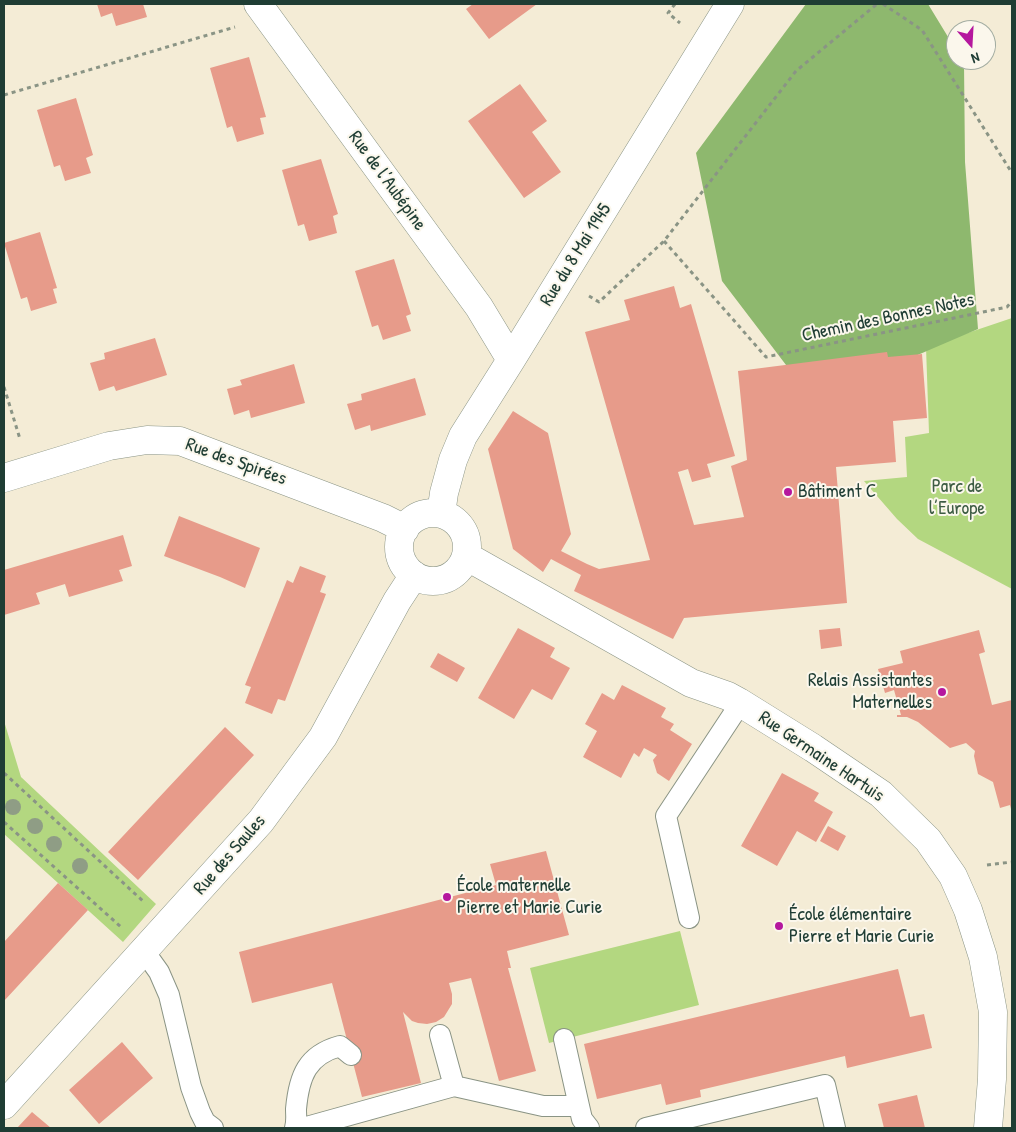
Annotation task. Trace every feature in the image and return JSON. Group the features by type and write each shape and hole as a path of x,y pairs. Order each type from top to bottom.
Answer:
{"street":[{"name":"Rue de l’Aubépine","path":"258,4 479,307 512,360"},
{"name":"Rue du 8 Mai 1945","path":"441,514 451,467 463,436 512,360 730,4"},
{"name":"Rue des Spirées","path":"4,478 109,446 147,440 180,441 383,518 405,529"},
{"path":"431,513 441,514 456,522 462,530 466,540 466,556 454,574 445,579 429,580 418,578 406,567 401,556 400,539 405,529 420,516 431,513"},
{"name":"Rue Germaine Hartuis","path":"466,556 691,684 728,696 739,702 813,748 881,794 928,840 953,876 968,910 983,957 993,1012 992,1079 988,1128"},
{"name":"Rue des Saules","path":"4,1105 261,821 323,737 397,601 414,574"}],"lane":[{"path":"689,918 666,816 739,702"},
{"path":"144,951 159,972 169,995 191,1087 205,1122 213,1128"},
{"path":"440,1035 454,1086"},
{"path":"564,1039 578,1106 582,1119 589,1128"},
{"path":"295,1128 297,1122 296,1109 303,1074 311,1062 320,1053 340,1046 350,1055"},
{"path":"646,1128 825,1085 835,1128"},
{"path":"303,1128 454,1086 543,1106 578,1106"}],"path":[{"path":"675,4 668,13 682,24"},
{"path":"588,295 599,302 664,241 796,70 877,4"},
{"path":"883,4 922,30 1012,173"},
{"path":"4,95 238,26"},
{"name":"Chemin des Bonnes Notes","path":"664,241 766,357 1007,307 1012,301"},
{"path":"4,387 21,443"},
{"path":"4,773 148,906"},
{"path":"4,822 126,931"},
{"path":"987,865 1012,862"}],"green space":[{"path":"806,4 928,4 946,34 946,70 964,70 965,162 978,329 906,360 799,382 722,281 696,153"},
{"name":"Parc de l’Europe","path":"1012,318 1012,589 918,539 897,519 864,481 907,477 905,437 929,433 926,347"},
{"path":"4,721 21,777 156,904 123,942 4,834"},
{"path":"680,931 699,1005 549,1043 530,968"}],"building":[{"path":"97,4 143,4 147,17 116,26 112,13 101,17"},
{"path":"473,4 537,4 489,39 466,9"},
{"path":"249,57 266,117 260,118 264,134 237,142 232,126 227,128 210,68"},
{"path":"520,84 547,121 532,132 561,172 524,198 468,121"},
{"path":"76,98 93,155 86,158 91,173 65,181 60,165 54,167 37,110"},
{"path":"321,159 338,214 333,216 337,233 309,241 304,224 298,226 282,170"},
{"path":"40,232 57,288 53,289 57,303 31,311 27,297 21,299 4,243"},
{"path":"394,259 411,314 406,316 411,331 383,340 378,325 372,327 355,271"},
{"path":"674,286 680,308 691,304 735,456 707,464 711,477 692,482 688,469 678,472 694,525 744,517 731,466 747,460 738,371 887,352 888,357 922,354 927,418 893,421 896,462 836,467 847,603 684,618 673,639 574,591 581,575 551,559 543,572 513,549 488,449 513,411 548,433 571,534 561,551 599,569 650,560 585,332 630,320 624,300"},
{"path":"155,338 167,375 116,391 114,386 99,391 90,363 105,359 104,353"},
{"path":"294,364 305,403 251,418 249,410 234,415 227,389 242,385 240,380"},
{"path":"415,378 426,415 371,431 370,425 355,430 347,404 362,400 361,394"},
{"path":"179,516 260,548 245,588 164,556"},
{"path":"123,535 132,566 119,570 123,581 69,597 65,584 36,593 40,604 4,615 4,570"},
{"path":"300,566 326,576 320,592 326,594 285,701 278,699 272,714 245,703 251,687 245,685 287,580 293,583"},
{"path":"518,628 555,648 550,657 570,668 552,700 532,689 514,719 478,698"},
{"path":"840,628 842,646 821,649 819,630"},
{"name":"Relais Assistantes Maternelles","path":"979,630 985,652 979,654 992,705 1012,700 1012,813 1010,805 1000,808 993,782 978,774 974,756 975,751 966,743 950,748 918,722 907,717 897,717 897,715 901,715 894,690 885,693 878,669 903,663 900,651"},
{"path":"438,653 465,668 457,682 430,667"},
{"path":"622,685 666,708 661,717 674,724 670,730 692,744 669,781 657,773 653,760 657,755 644,748 639,757 634,753 621,778 583,757 597,731 585,724 602,693 614,700"},
{"path":"225,727 254,755 138,880 108,852"},
{"path":"782,773 819,793 814,801 833,812 816,842 797,831 777,866 741,846"},
{"path":"828,826 846,836 838,851 820,841"},
{"path":"546,851 569,935 507,951 511,968 508,968 536,1071 499,1081 471,978 449,983 452,1004 444,1017 436,1022 418,1023 412,1021 403,1012 421,1083 362,1097 332,983 252,1003 239,952 496,885 490,864"},
{"path":"58,883 88,910 4,1001 4,942"},
{"path":"898,969 910,1017 924,1014 932,1048 847,1068 845,1056 700,1090 701,1097 666,1105 661,1084 597,1099 584,1044"},
{"path":"122,1042 153,1078 99,1124 69,1090"},
{"path":"917,1095 925,1128 884,1128 878,1104"},
{"path":"32,1112 51,1128 17,1128"}],"place":[{"name":"Bâtiment C","path":"788,492"},
{"name":"Relais Assistantes Maternelles","path":"942,692"},
{"name":"École maternelle Pierre et Marie Curie","path":"447,897"},
{"name":"École élémentaire Pierre et Marie Curie","path":"779,926"}]}
